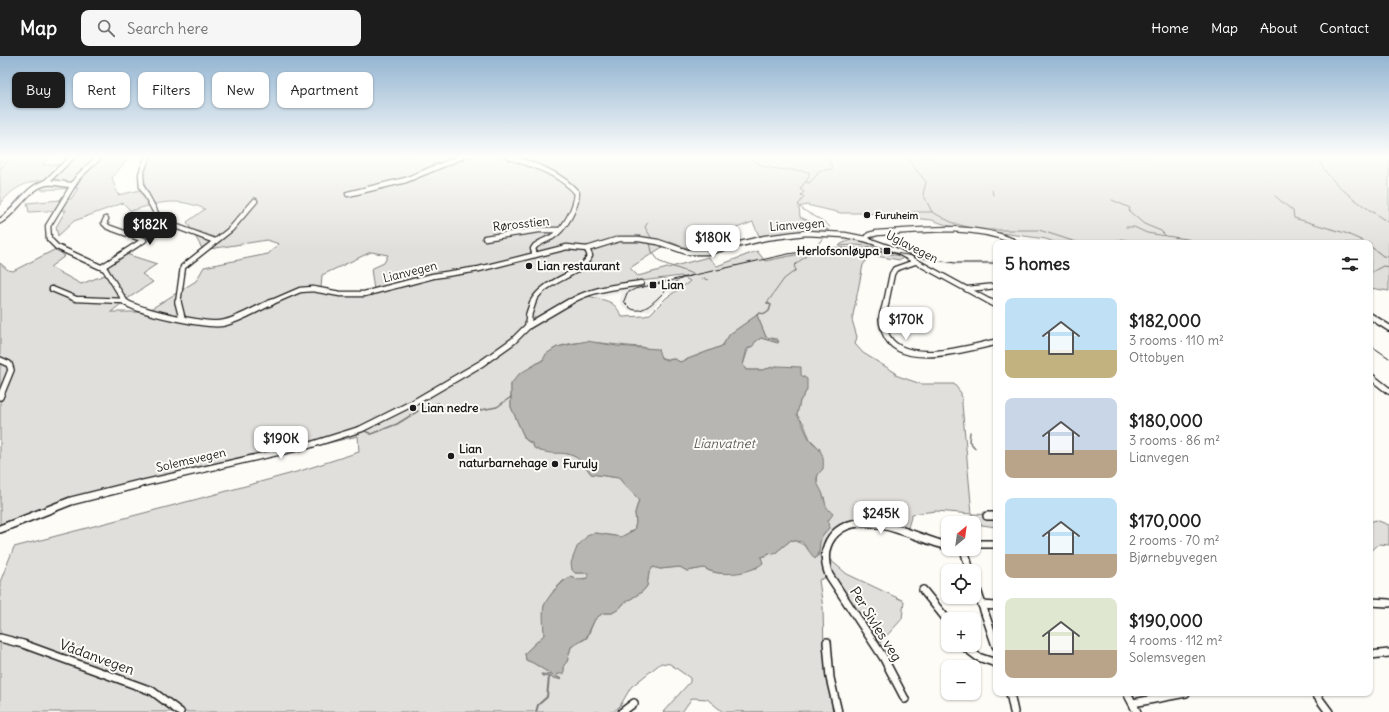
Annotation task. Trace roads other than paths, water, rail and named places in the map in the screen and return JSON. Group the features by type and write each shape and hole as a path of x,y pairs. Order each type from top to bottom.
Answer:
{"street":[{"path":"0,221 8,217 22,200 37,188"},
{"path":"52,289 78,299 100,299 116,302 124,301 110,274 102,267 57,247 48,236 48,229 51,222 71,188"},
{"path":"142,188 157,215 167,223 215,241"},
{"path":"348,194 378,188"},
{"path":"535,255 533,249 535,245 555,235 575,205 577,195 576,190 572,188"},
{"path":"182,318 179,310 178,297 182,269 186,263 234,226 255,201"},
{"path":"102,267 144,240 108,227 104,223 106,219"},
{"name":"Rørosstien","path":"485,238 539,230 559,230"},
{"name":"Uglavegen","path":"993,303 888,247 865,239 869,235 877,233 955,231 987,234 1009,240"},
{"name":"Lianvegen","path":"124,301 142,309 207,324 222,324 241,318 281,297 300,290 313,289 340,294 364,294 433,276 479,269 571,247 580,247 587,250 626,239 658,242 687,252 698,253 755,239 816,233 837,232 865,239"},
{"path":"528,326 530,302 545,288 585,263 590,256 587,250"},
{"path":"915,262 895,269 892,274 882,321 883,327 890,339 904,350 921,354 951,352 993,343"},
{"name":"Solemsvegen","path":"0,529 71,501 102,492 310,445 361,429 415,402 482,363 513,341 528,326 584,294 602,289 641,283"},
{"path":"968,290 993,286"},
{"path":"1373,318 1389,328"},
{"path":"0,360 9,364 11,370 0,397"},
{"path":"1373,378 1389,391"},
{"path":"987,516 993,516"},
{"name":"Per Sivles veg","path":"905,699 883,657 829,575 824,564 828,544 833,534 840,529 850,525 865,524 896,528 941,544"},
{"path":"981,544 993,544"},
{"path":"923,590 941,612"},
{"path":"981,601 993,637"},
{"path":"1373,602 1389,603"},
{"path":"982,604 993,606"},
{"name":"Vådanvegen","path":"0,638 23,644 145,688 180,712"},
{"path":"827,642 830,678 838,712"},
{"path":"970,652 988,662 993,663"},
{"path":"1373,655 1389,653"},
{"path":"1011,696 1014,712"},
{"path":"1129,696 1137,712"},
{"path":"1133,703 1170,696"},
{"path":"1317,696 1329,712"},
{"path":"622,712 634,702"}],"water":[{"name":"Lianvatnet","path":"757,315 766,337 779,341 778,343 761,338 755,342 753,346 747,349 743,365 746,370 762,370 777,366 801,367 801,375 807,379 807,390 800,401 797,415 801,420 809,438 822,454 823,469 819,473 817,480 827,507 833,514 828,521 829,528 824,533 820,541 818,556 815,559 802,542 791,540 774,554 768,553 768,555 761,557 763,563 757,567 742,572 725,574 710,571 704,568 687,571 680,567 660,569 653,567 649,573 647,586 643,591 623,604 619,609 612,613 603,613 595,619 586,638 571,647 567,662 564,665 564,674 558,674 556,676 562,680 542,675 541,674 553,675 526,660 525,653 544,635 543,613 544,606 548,598 571,576 579,580 588,578 588,573 575,573 572,570 571,563 577,547 589,534 596,533 621,537 634,530 636,523 635,513 639,500 619,478 591,474 584,464 577,458 570,455 550,453 534,448 533,444 525,439 511,407 511,384 519,374 543,360 546,354 557,347 587,341 617,346 658,349 661,358 667,360 675,359 680,362 722,346 730,334"}],"waterway":[{"path":"801,188 800,189 804,192 801,195 804,197 798,205 830,227"},
{"path":"925,188 923,194 932,212"},
{"path":"1341,188 1358,202 1389,223"},
{"path":"992,190 993,195"},
{"path":"1275,196 1293,211 1294,218 1345,233 1361,240"},
{"path":"1112,200 1130,208 1129,211 1144,224 1161,231 1166,236"},
{"path":"903,215 912,212 932,212"},
{"path":"932,212 953,223 975,229"},
{"path":"648,222 645,227 652,239"},
{"path":"1126,227 1134,227 1147,233 1166,236"},
{"path":"982,230 1039,230 1070,240"},
{"path":"815,248 825,235"},
{"path":"1166,236 1190,240"},
{"path":"1122,239 1126,240"},
{"path":"650,242 652,252 660,262 693,274"},
{"path":"1373,248 1383,256 1389,257"},
{"path":"767,303 784,279 796,270 794,266 811,252"},
{"path":"1373,271 1383,266 1389,267"},
{"path":"702,278 708,280"},
{"path":"757,315 759,313 765,314 769,311 771,305 767,303"},
{"path":"423,409 438,403 450,412 481,410 497,407 511,397"},
{"path":"354,434 365,431 371,434 397,424 418,411"},
{"path":"970,432 969,441 975,448"},
{"path":"536,712 538,705 547,697 549,677"}],"tram line":[{"path":"686,277 788,254 828,248 871,249 955,263 993,263"},
{"path":"686,277 691,276"},
{"path":"686,277 672,284 656,300 643,309 636,310 630,308 624,301 627,293 635,289 686,277"},
{"path":"1373,347 1389,358"}],"place":[{"name":"Furuheim","path":"867,215"},
{"name":"Herlofsonløypa","path":"887,251"},
{"name":"Lian restaurant","path":"529,266"},
{"name":"Lian","path":"653,285"},
{"name":"Lian nedre","path":"413,408"},
{"name":"Lian naturbarnehage","path":"451,456"},
{"name":"Furuly","path":"555,464"}]}
